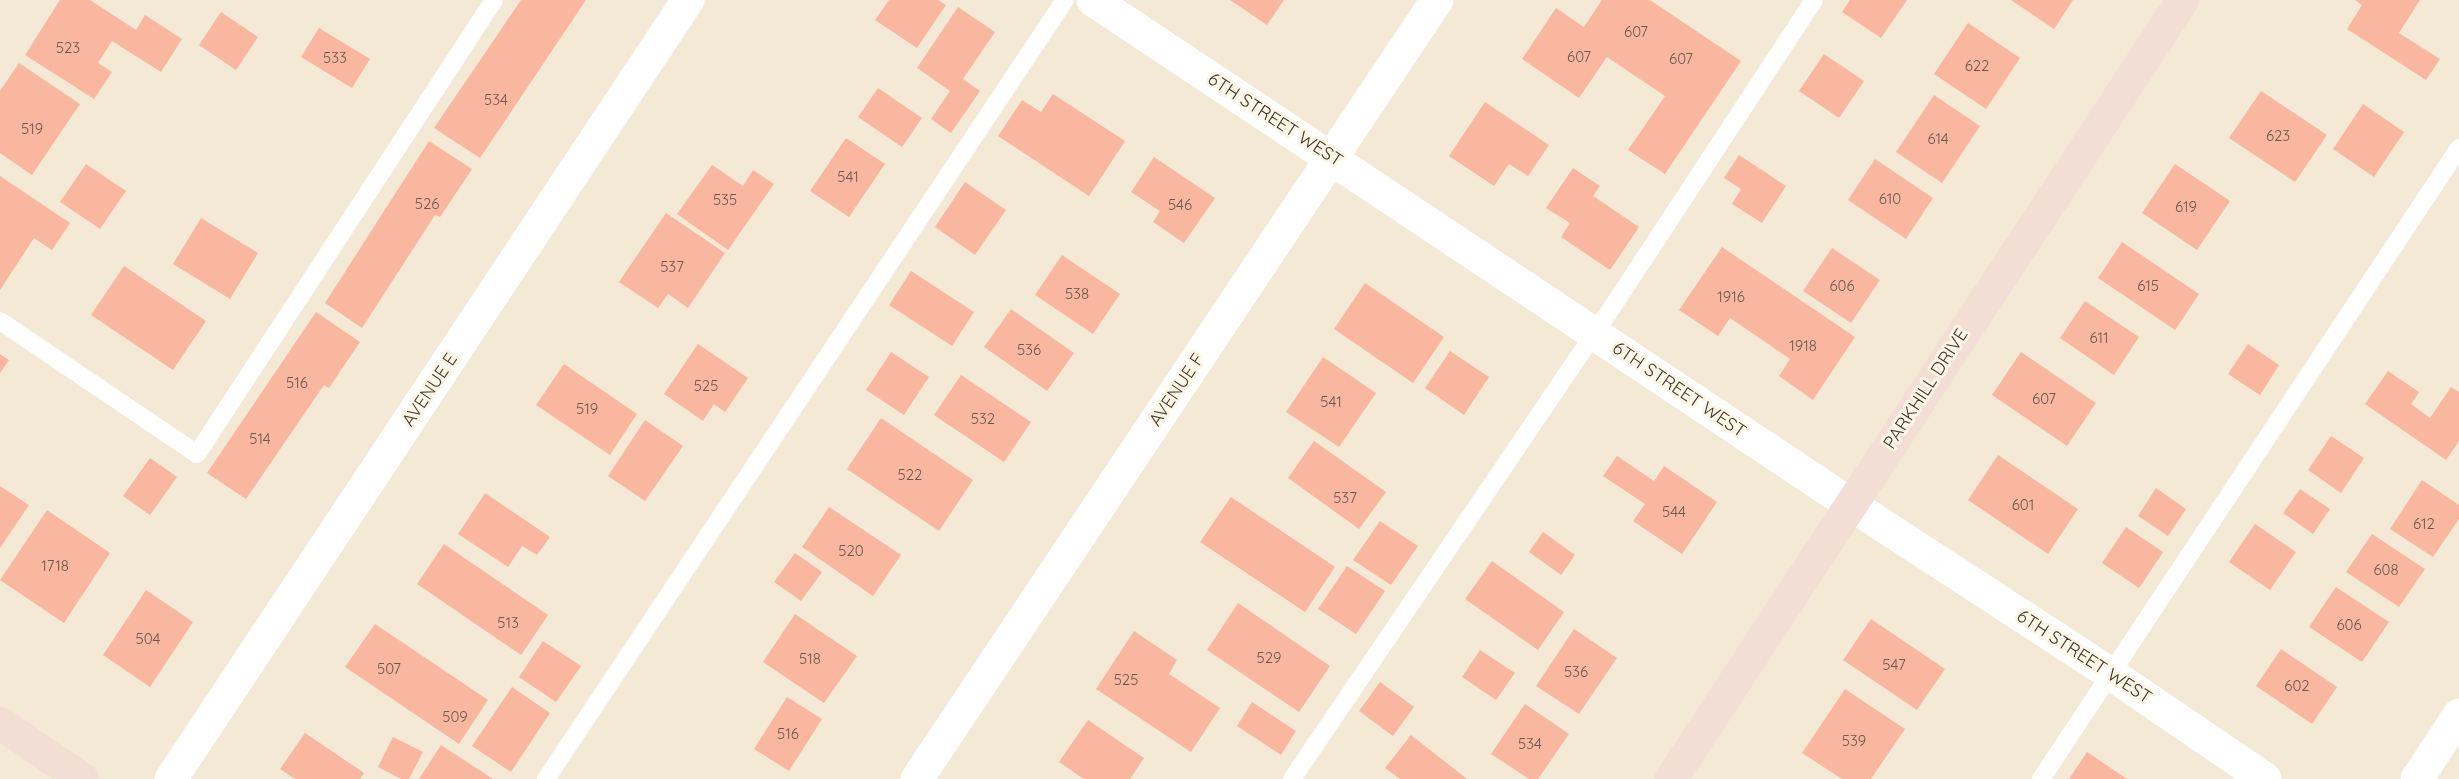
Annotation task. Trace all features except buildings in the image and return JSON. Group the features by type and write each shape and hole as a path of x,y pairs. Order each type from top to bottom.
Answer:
{"street":[{"name":"AVENUE E","path":"171,779 688,0"},
{"name":"6TH STREET WEST","path":"1093,0 1850,504 2111,674 2265,779"},
{"name":"AVENUE F","path":"917,779 1437,0"},
{"name":"PARKHILL DRIVE","path":"1671,779 2183,0"},
{"path":"2417,779 2459,715"},
{"path":"0,723 82,779"}],"lane":[{"path":"0,321 196,454 494,0"},
{"path":"546,779 1065,0"},
{"path":"1292,779 1594,334 1814,0"},
{"path":"2041,779 2459,148"}]}
